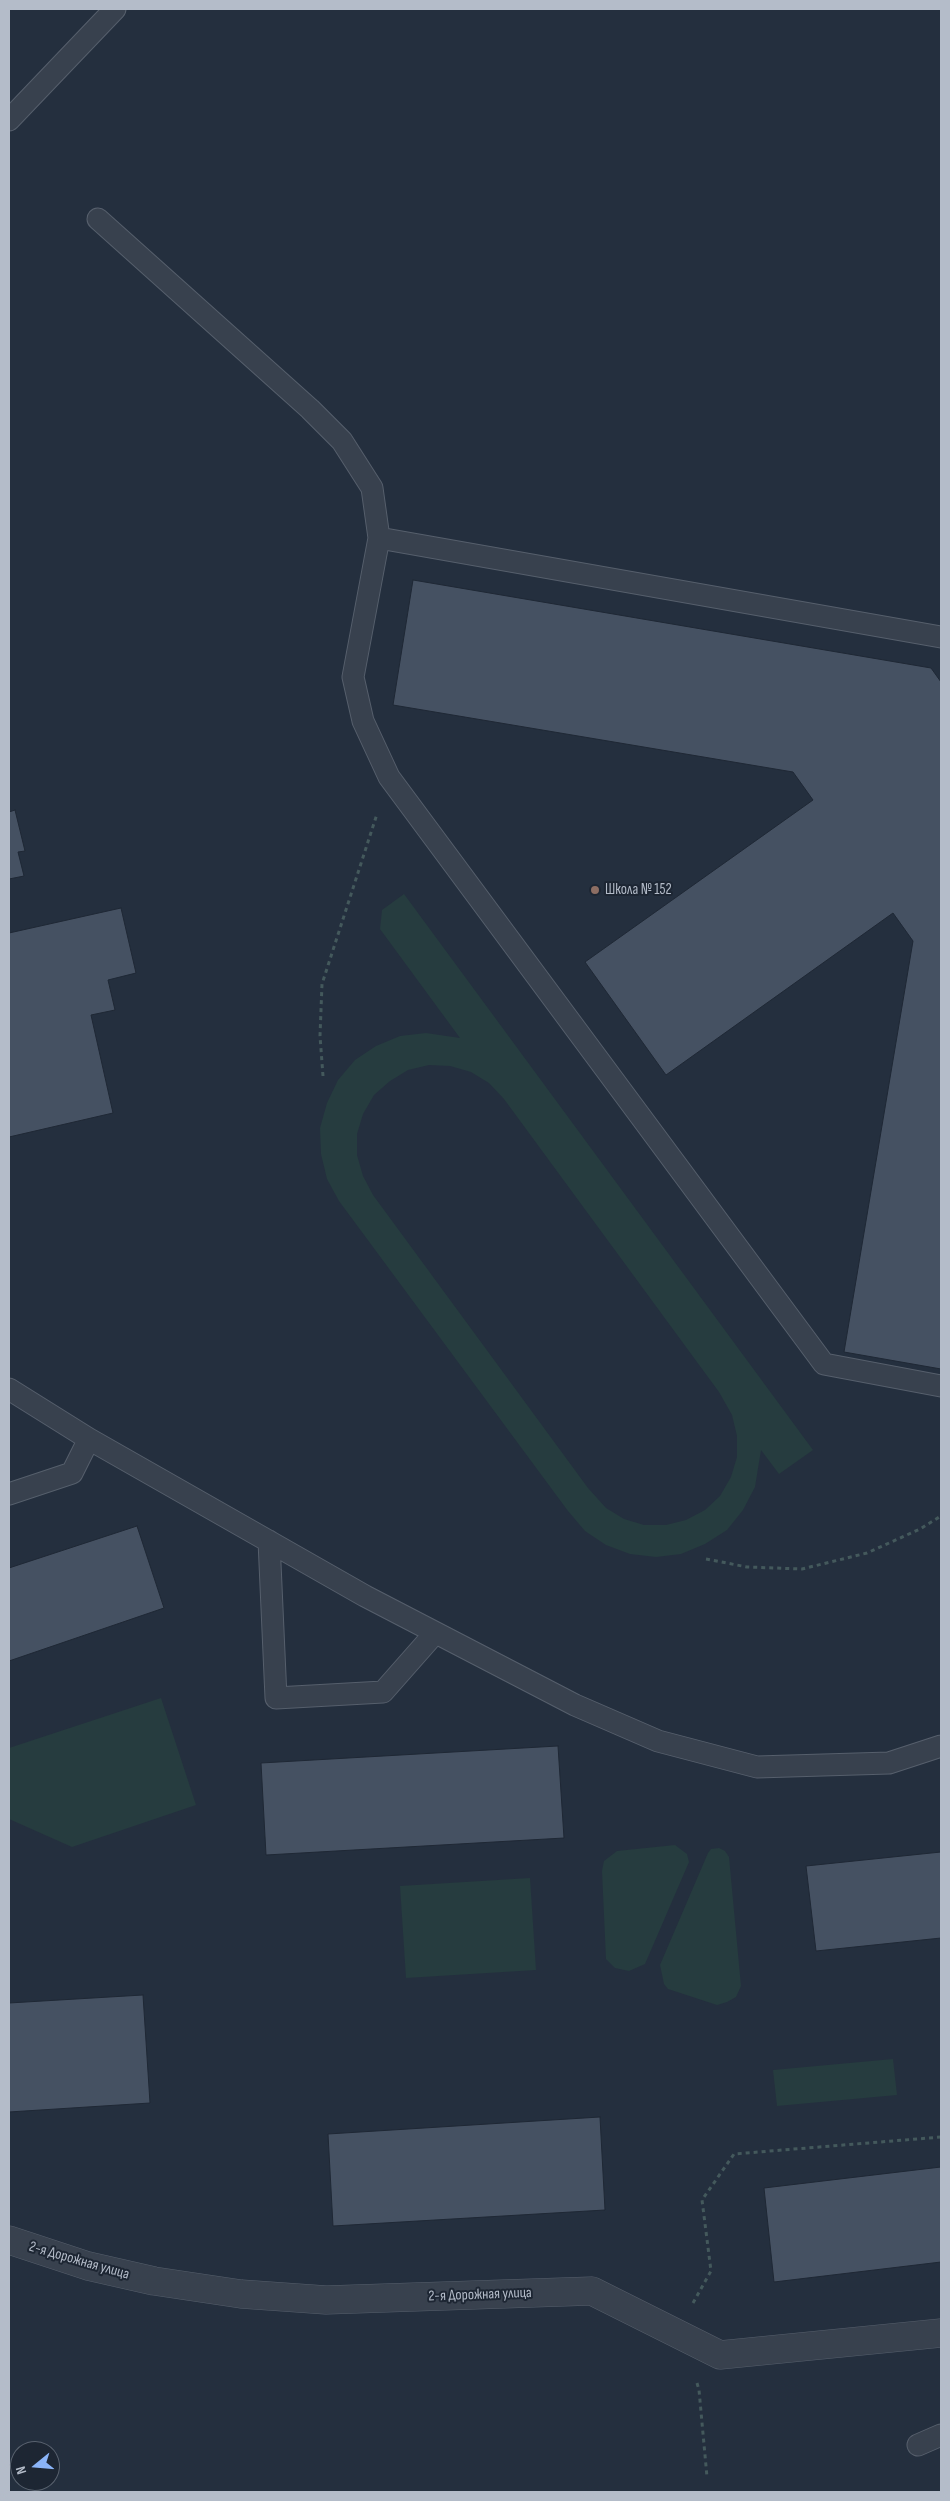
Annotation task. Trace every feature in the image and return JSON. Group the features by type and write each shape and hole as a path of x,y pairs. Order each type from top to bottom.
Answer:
{"street":[{"name":"2-я Дорожная улица","path":"9,2240 88,2266 241,2294 326,2300 592,2291 720,2355 941,2333"}],"lane":[{"path":"9,120 115,9"},
{"path":"98,219 310,409 342,441 372,488 379,538 353,677 363,721 389,777 824,1364 941,1386"},
{"path":"379,538 941,637"},
{"path":"9,1389 89,1439 435,1632 575,1705 658,1741 757,1767 889,1763 941,1746"},
{"path":"9,1494 72,1473 89,1439"},
{"path":"269,1541 276,1698 384,1692 435,1632"},
{"path":"918,2445 941,2435"}],"path":[{"path":"323,1076 320,1036 322,984 389,777"},
{"path":"706,1559 748,1567 802,1570 867,1553 920,1529 941,1516"},
{"path":"734,2154 941,2137"}],"green space":[{"path":"404,894 813,1450 779,1474 761,1450 755,1487 743,1510 727,1530 705,1544 681,1554 656,1557 630,1554 606,1545 585,1531 568,1511 339,1201 327,1179 321,1154 320,1128 327,1103 338,1080 355,1060 376,1046 400,1036 426,1033 460,1038 380,929 382,910","holes":["429,1065 450,1066 471,1072 489,1083 504,1099 719,1392 732,1415 737,1436 737,1457 731,1477 720,1496 705,1510 686,1520 666,1525 644,1525 624,1519 606,1508 588,1488 373,1195 363,1176 357,1155 357,1134 363,1114 374,1095 390,1081 408,1070"]},
{"path":"161,1698 196,1805 72,1847 9,1819 9,1748"},
{"path":"675,1845 687,1854 689,1862 645,1964 629,1971 615,1968 606,1959 602,1871 604,1861 617,1851"},
{"path":"719,1848 725,1851 729,1857 741,1986 736,1997 717,2005 668,1989 664,1984 660,1965 708,1853 711,1849"},
{"path":"530,1878 536,1970 406,1978 400,1886"},
{"path":"893,2059 897,2095 777,2106 773,2070"}],"building":[{"path":"413,580 931,668 941,682 941,1369 844,1352 913,941 893,913 666,1075 585,962 813,800 793,772 393,705"},
{"path":"15,810 25,851 18,852 24,876 9,879 9,812"},
{"path":"121,908 136,973 108,980 115,1010 91,1015 113,1113 9,1137 9,933"},
{"path":"137,1526 164,1608 9,1661 9,1568"},
{"path":"558,1746 564,1838 266,1855 261,1763"},
{"path":"941,1852 941,1938 816,1951 806,1866"},
{"path":"143,1995 150,2103 9,2112 9,2003"},
{"path":"600,2117 605,2210 333,2226 328,2134"},
{"path":"941,2167 941,2262 774,2282 764,2188"}],"place":[{"name":"Школа № 152","path":"595,890"}]}
